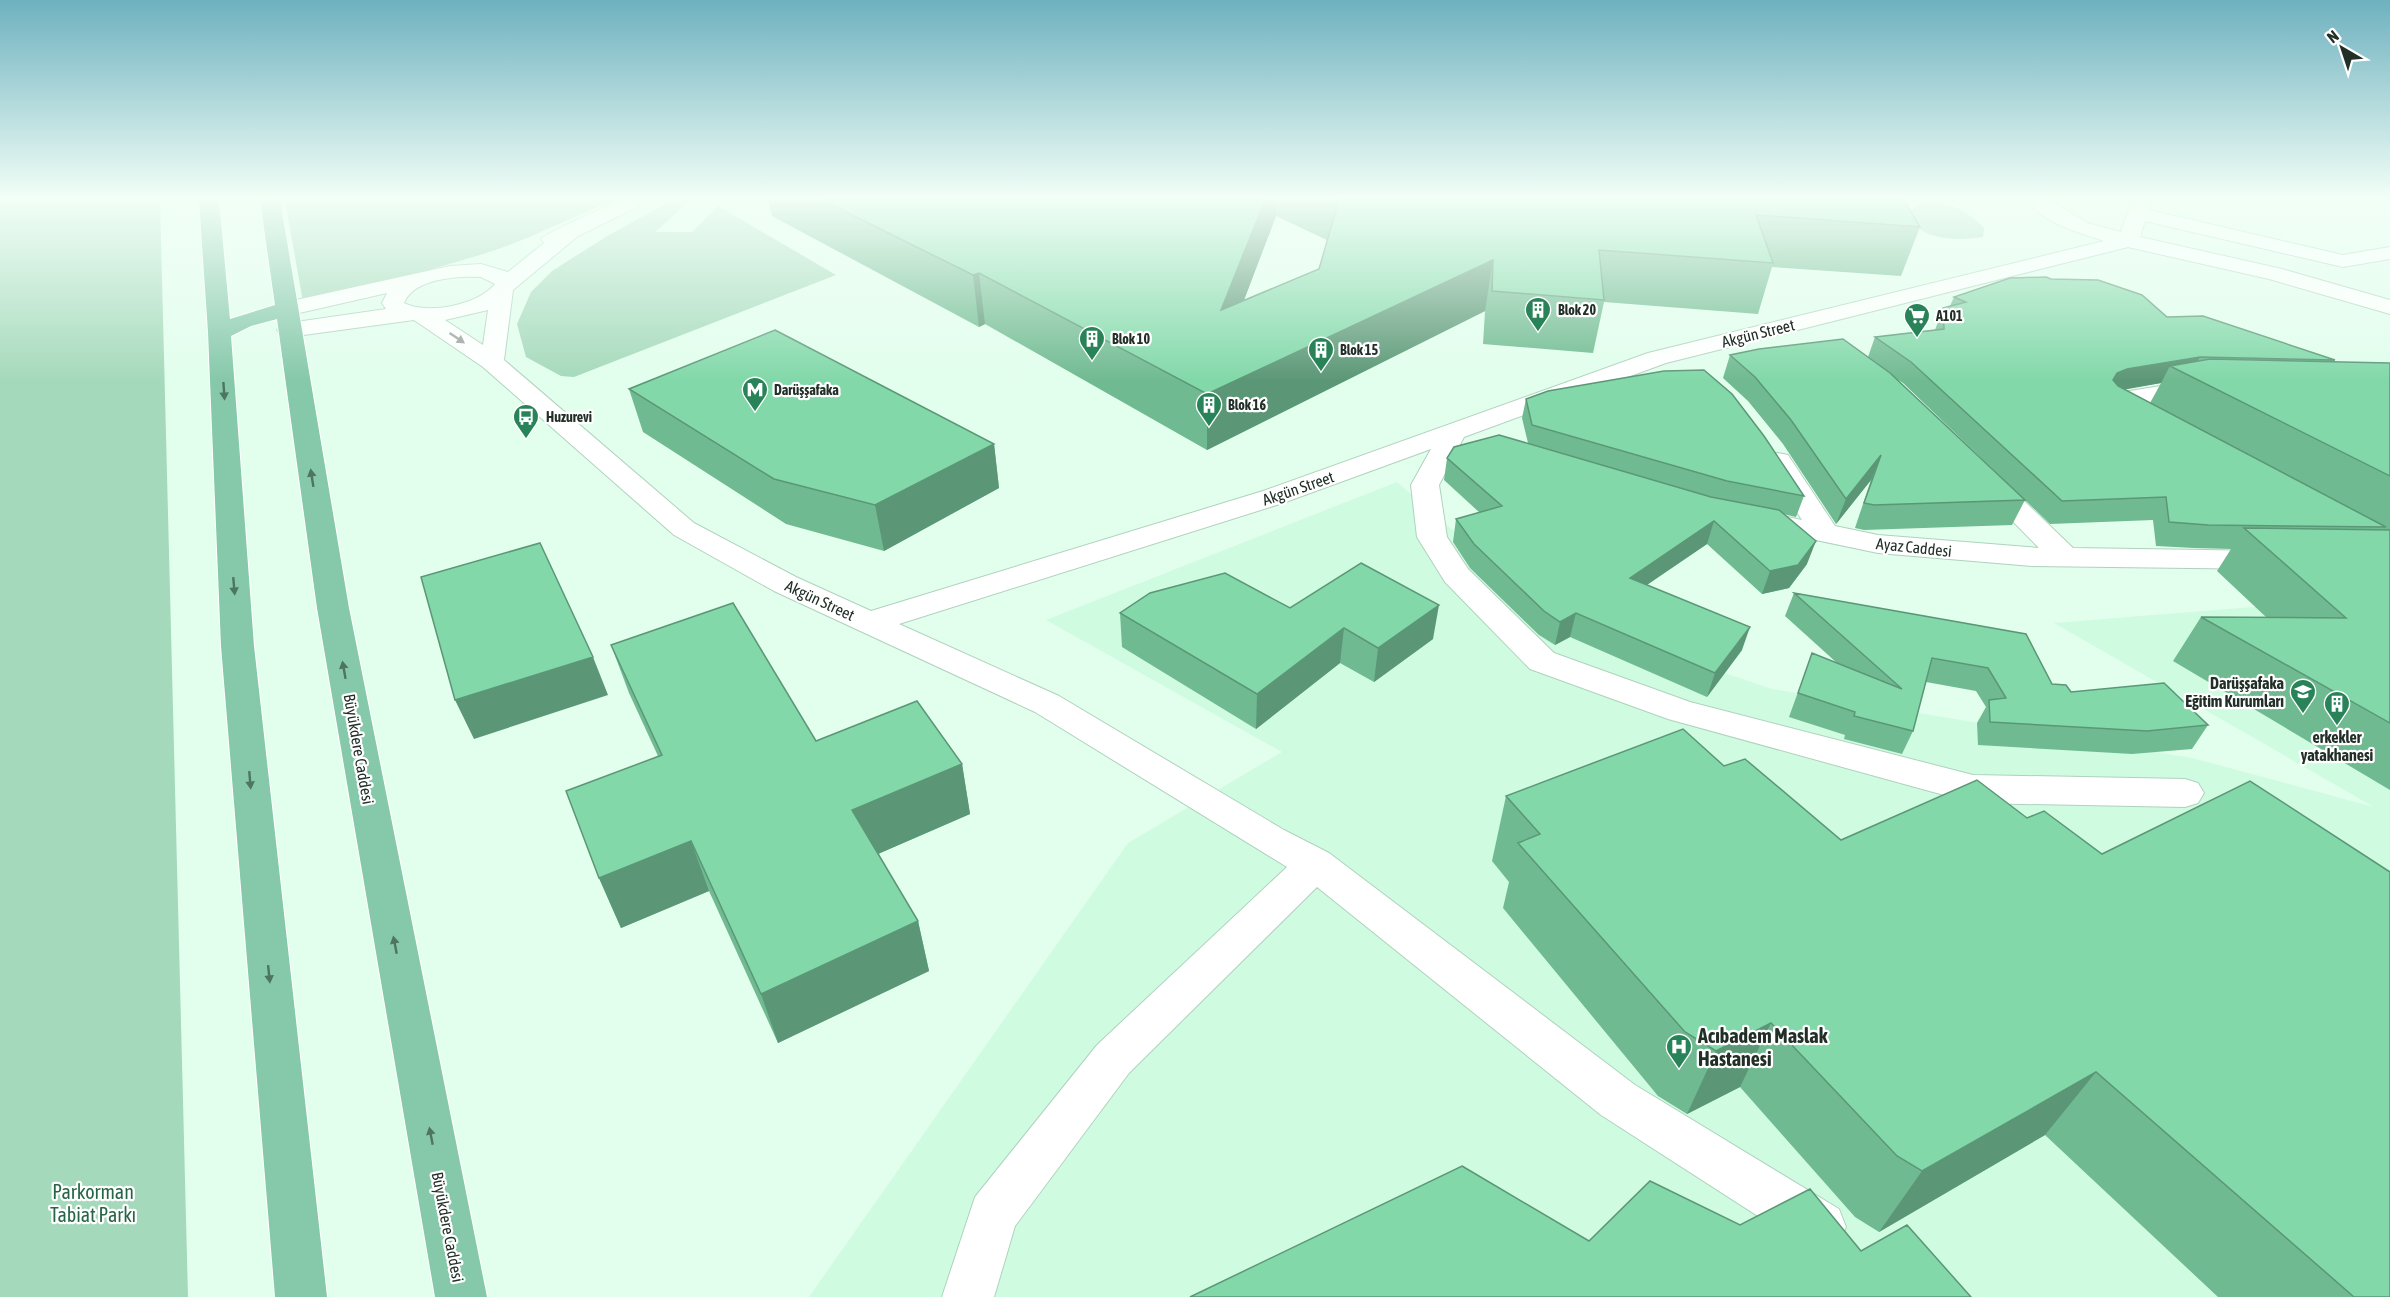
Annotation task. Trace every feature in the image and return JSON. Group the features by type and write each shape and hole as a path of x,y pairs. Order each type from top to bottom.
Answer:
{"main road":[{"path":"214,261 231,553 260,890 301,1297"},
{"name":"Büyükdere Caddesi","path":"279,261 333,608 461,1297"},
{"path":"220,333 243,334 288,321"}],"street":[{"path":"415,314 397,309 393,303 395,296 416,281 483,261"},
{"path":"288,321 324,330 347,323 461,310 479,305 536,261"},
{"name":"Akgün Street","path":"415,314 492,362 684,530 785,584 868,623 1273,497 1657,358 2048,261"},
{"path":"2214,261 2274,274 2390,307"},
{"path":"2021,267 2065,282"},
{"path":"288,321 317,303 441,274 489,272 503,278 504,287 492,362"},
{"path":"1801,322 1828,342"},
{"path":"1677,352 1703,376"},
{"path":"2163,426 2118,400 2188,388 2222,389"},
{"path":"1498,447 1453,433 1425,484 1432,537 1456,575 1542,661 1680,711 1973,789 2185,793"},
{"path":"1764,442 1824,532"},
{"path":"1967,462 2066,558"},
{"name":"Ayaz Caddesi","path":"1726,513 1878,544 2032,557 2300,561"},
{"path":"868,623 1047,704 1270,840 1315,864 1617,1100 1857,1250"},
{"path":"968,1297 993,1214 1113,1059 1315,864"}],"shaded area":[{"name":"Acıbadem Maslak Hastanesi","path":"1397,482 1551,615 1772,689 2192,758 2374,807 2054,623 2390,596 2390,1297 809,1297 1128,843 1282,752 1046,620"}],"green space":[{"name":"Parkorman Tabiat Parkı","path":"0,261 162,261 188,1297 0,1297"},
{"path":"296,261 460,261 418,273 303,302"},
{"path":"569,261 811,261 836,275 574,377 561,376 526,357 517,324 531,292 552,271"}],"building":[{"path":"944,261 1241,261 1221,310 1319,269 1321,261 1492,261 1207,394 979,273 973,275"},
{"path":"1493,261 1600,261 1604,300 1492,291"},
{"path":"1740,261 1772,261 1773,263"},
{"path":"2046,277 2098,280 2142,295 2167,317 2203,316 2335,360 2200,357 2127,369 2117,373 2113,380 2118,386 2386,527 2208,525 2169,522 2166,497 2062,501 1911,362 1875,337 1944,329 1943,308 1966,302 1954,297 2010,278"},
{"path":"775,330 994,444 875,505 774,479 629,389"},
{"path":"1843,339 1890,373 2025,500 1874,505 1864,503 1881,455 1846,499 1791,420 1755,377 1730,355 1759,349"},
{"path":"2210,359 2390,363 2390,476 2170,366"},
{"path":"1704,370 1732,394 1764,436 1804,496 1727,481 1532,425 1526,399 1548,391 1664,371"},
{"path":"1499,435 1711,497 1779,510 1816,541 1798,565 1770,571 1714,521 1630,578 1750,627 1715,673 1576,613 1560,622 1544,611 1474,544 1456,519 1502,506 1447,458 1454,447"},
{"path":"2244,528 2390,530 2390,723 2201,617 2346,618"},
{"path":"540,543 593,657 455,700 421,577"},
{"path":"1361,563 1439,605 1378,648 1344,628 1257,694 1120,613 1150,593 1225,573 1290,608"},
{"path":"1794,593 2026,634 2052,684 2066,685 2071,692 2164,683 2208,725 2147,731 1990,722 1989,700 2006,698 1988,668 1932,658 1913,731 1854,716 1855,712 1798,693 1812,653 1902,689"},
{"path":"733,603 816,741 917,701 962,764 852,810 918,921 761,994 691,841 599,878 566,791 662,755 611,645"},
{"path":"1683,729 1724,766 1745,759 1841,840 1977,780 2027,818 2044,811 2102,854 2250,781 2390,872 2390,1297 2354,1297 2096,1072 1922,1171 1897,1156 1771,1023 1716,1051 1685,1032 1518,843 1540,834 1506,796"},
{"path":"1462,1166 1589,1241 1650,1181 1740,1225 1810,1189 1861,1251 1907,1225 1971,1297 1190,1297"}],"place":[{"name":"Blok 20","path":"1538,333"},
{"name":"A101","path":"1917,339"},
{"name":"Blok 10","path":"1092,362"},
{"name":"Blok 15","path":"1321,373"},
{"name":"Darüşşafaka","path":"755,413"},
{"name":"Blok 16","path":"1209,428"},
{"name":"Huzurevi","path":"526,440"},
{"name":"Darüşşafaka Eğitim Kurumları","path":"2303,715"},
{"name":"erkekler yatakhanesi","path":"2337,727"},
{"name":"Acıbadem Maslak Hastanesi","path":"1679,1070"}]}
